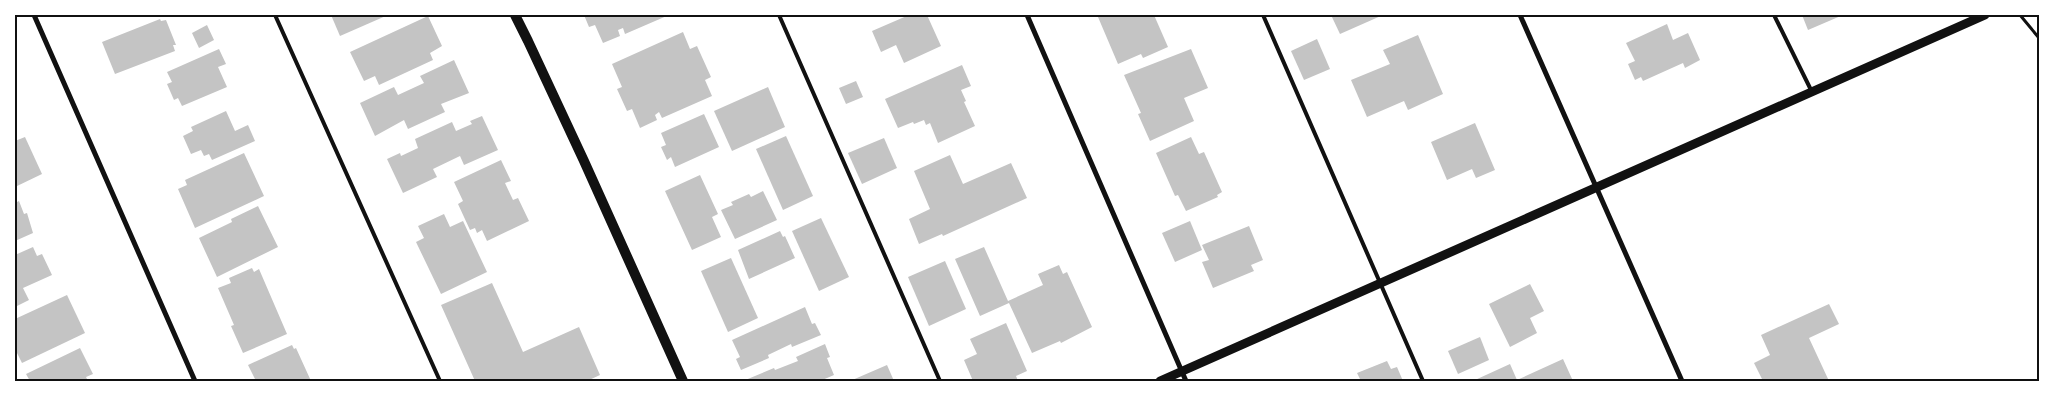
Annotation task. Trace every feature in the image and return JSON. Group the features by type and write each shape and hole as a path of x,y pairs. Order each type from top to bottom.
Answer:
{"main road":[{"path":"514,15 584,161 683,381"}],"street":[{"path":"34,15 195,381"},
{"path":"1027,15 1186,381"},
{"path":"1520,15 1598,187 1682,381"},
{"path":"1160,381 1985,15"}],"lane":[{"path":"275,15 440,381"},
{"path":"779,15 940,381"},
{"path":"1264,15 1423,381"},
{"path":"1774,15 1812,92"}],"path":[{"path":"2020,15 2039,38"}],"building":[{"path":"331,15 388,15 340,36"},
{"path":"584,15 669,15 625,34 623,28 618,30 620,36 603,43 595,25 589,27"},
{"path":"909,15 927,15 941,46 904,63 896,45 881,52 872,31"},
{"path":"1102,15 1154,15 1168,47 1143,58 1141,54 1118,64 1098,17"},
{"path":"1331,15 1383,15 1340,34"},
{"path":"1802,15 1843,15 1808,30"},
{"path":"428,16 442,46 430,53 433,60 379,85 375,76 364,81 350,52"},
{"path":"160,19 161,21 166,20 176,45 173,45 175,51 115,74 102,42"},
{"path":"1667,24 1673,40 1688,33 1700,60 1685,68 1683,63 1643,81 1641,77 1635,80 1628,64 1635,61 1626,43"},
{"path":"207,25 214,40 199,48 192,33"},
{"path":"683,32 690,49 697,46 711,77 705,80 712,96 662,118 659,112 655,115 657,120 640,128 632,109 627,111 617,89 622,87 612,64"},
{"path":"1418,35 1443,94 1408,110 1404,101 1367,117 1351,80 1390,64 1383,50"},
{"path":"1317,39 1330,69 1304,80 1291,51"},
{"path":"219,49 226,64 218,67 227,87 182,106 178,98 174,100 167,84 172,82 167,72"},
{"path":"1191,49 1208,88 1184,98 1194,121 1150,141 1138,114 1141,113 1124,75"},
{"path":"454,60 469,93 441,104 445,112 408,129 404,120 375,136 360,103 394,87 398,95 424,83 420,76"},
{"path":"962,65 971,86 961,90 966,101 964,102 975,126 938,143 930,123 926,125 924,120 898,128 885,99"},
{"path":"856,81 863,97 846,104 839,88"},
{"path":"768,87 785,127 732,151 714,111"},
{"path":"226,111 235,131 248,125 255,141 212,160 209,154 204,156 201,150 191,154 183,136 193,131 191,127"},
{"path":"704,114 719,147 675,167 671,157 667,160 661,147 666,145 661,133"},
{"path":"482,116 498,150 464,165 460,156 433,169 437,177 403,193 387,159 400,153 401,156 418,148 415,139 452,122 456,131 472,124 470,121"},
{"path":"1475,123 1495,170 1476,178 1472,169 1447,180 1431,142"},
{"path":"786,136 813,196 783,210 756,149"},
{"path":"25,137 42,174 15,187 15,141"},
{"path":"1191,137 1199,154 1204,152 1222,192 1217,195 1218,197 1186,211 1178,195 1175,196 1156,153"},
{"path":"884,138 897,168 862,184 848,153"},
{"path":"244,153 264,196 195,228 178,189 187,185 185,180"},
{"path":"950,155 963,184 1011,163 1027,198 943,236 942,234 919,244 909,219 930,209 914,171"},
{"path":"501,160 511,181 505,183 513,200 518,198 529,221 487,241 482,230 477,233 475,228 470,230 458,204 463,201 454,182"},
{"path":"700,175 718,214 712,217 721,237 692,250 665,191"},
{"path":"763,191 777,220 735,239 721,210 733,205 731,202 749,194 751,197"},
{"path":"19,201 24,214 27,213 33,233 15,241 15,203"},
{"path":"258,206 278,247 217,277 199,238 232,222 231,219"},
{"path":"444,214 450,227 463,221 487,272 441,294 416,242 424,238 418,226"},
{"path":"821,218 849,277 819,291 792,231"},
{"path":"1190,221 1202,250 1175,262 1162,233"},
{"path":"1249,226 1263,260 1251,265 1254,271 1213,288 1202,262 1209,260 1202,245"},
{"path":"780,231 783,237 785,236 795,258 749,279 738,250"},
{"path":"33,247 37,256 42,254 52,275 23,288 29,300 15,307 15,255"},
{"path":"984,247 1008,301 1043,285 1038,274 1059,265 1063,274 1067,272 1092,327 1061,343 1060,341 1032,353 1009,303 980,316 955,259"},
{"path":"731,258 758,318 728,332 701,271"},
{"path":"945,261 966,309 929,326 908,277"},
{"path":"252,268 254,272 259,269 287,334 243,353 231,326 234,325 218,288 231,283 229,278"},
{"path":"492,283 523,352 579,327 600,375 587,381 475,381 441,305"},
{"path":"1530,284 1544,311 1530,318 1537,333 1510,347 1489,304"},
{"path":"67,295 85,333 22,363 15,349 15,319"},
{"path":"1829,304 1839,324 1809,338 1829,381 1763,381 1754,363 1770,355 1761,335"},
{"path":"805,307 812,324 815,323 821,335 792,347 791,344 768,355 769,358 741,370 736,359 740,357 732,340"},
{"path":"1006,323 1027,371 1016,376 1018,381 973,381 964,360 977,354 970,339"},
{"path":"1480,337 1489,360 1458,374 1448,351"},
{"path":"825,344 830,357 827,358 834,375 820,381 743,381 774,368 775,370 798,361 796,357"},
{"path":"292,345 294,349 296,348 311,381 256,381 248,365"},
{"path":"80,348 93,374 86,377 88,381 30,381 26,374"},
{"path":"1563,359 1573,381 1475,380 1510,364 1517,380"},
{"path":"1387,361 1391,369 1397,367 1403,381 1361,381 1357,373"},
{"path":"887,365 894,381 850,381"}]}
